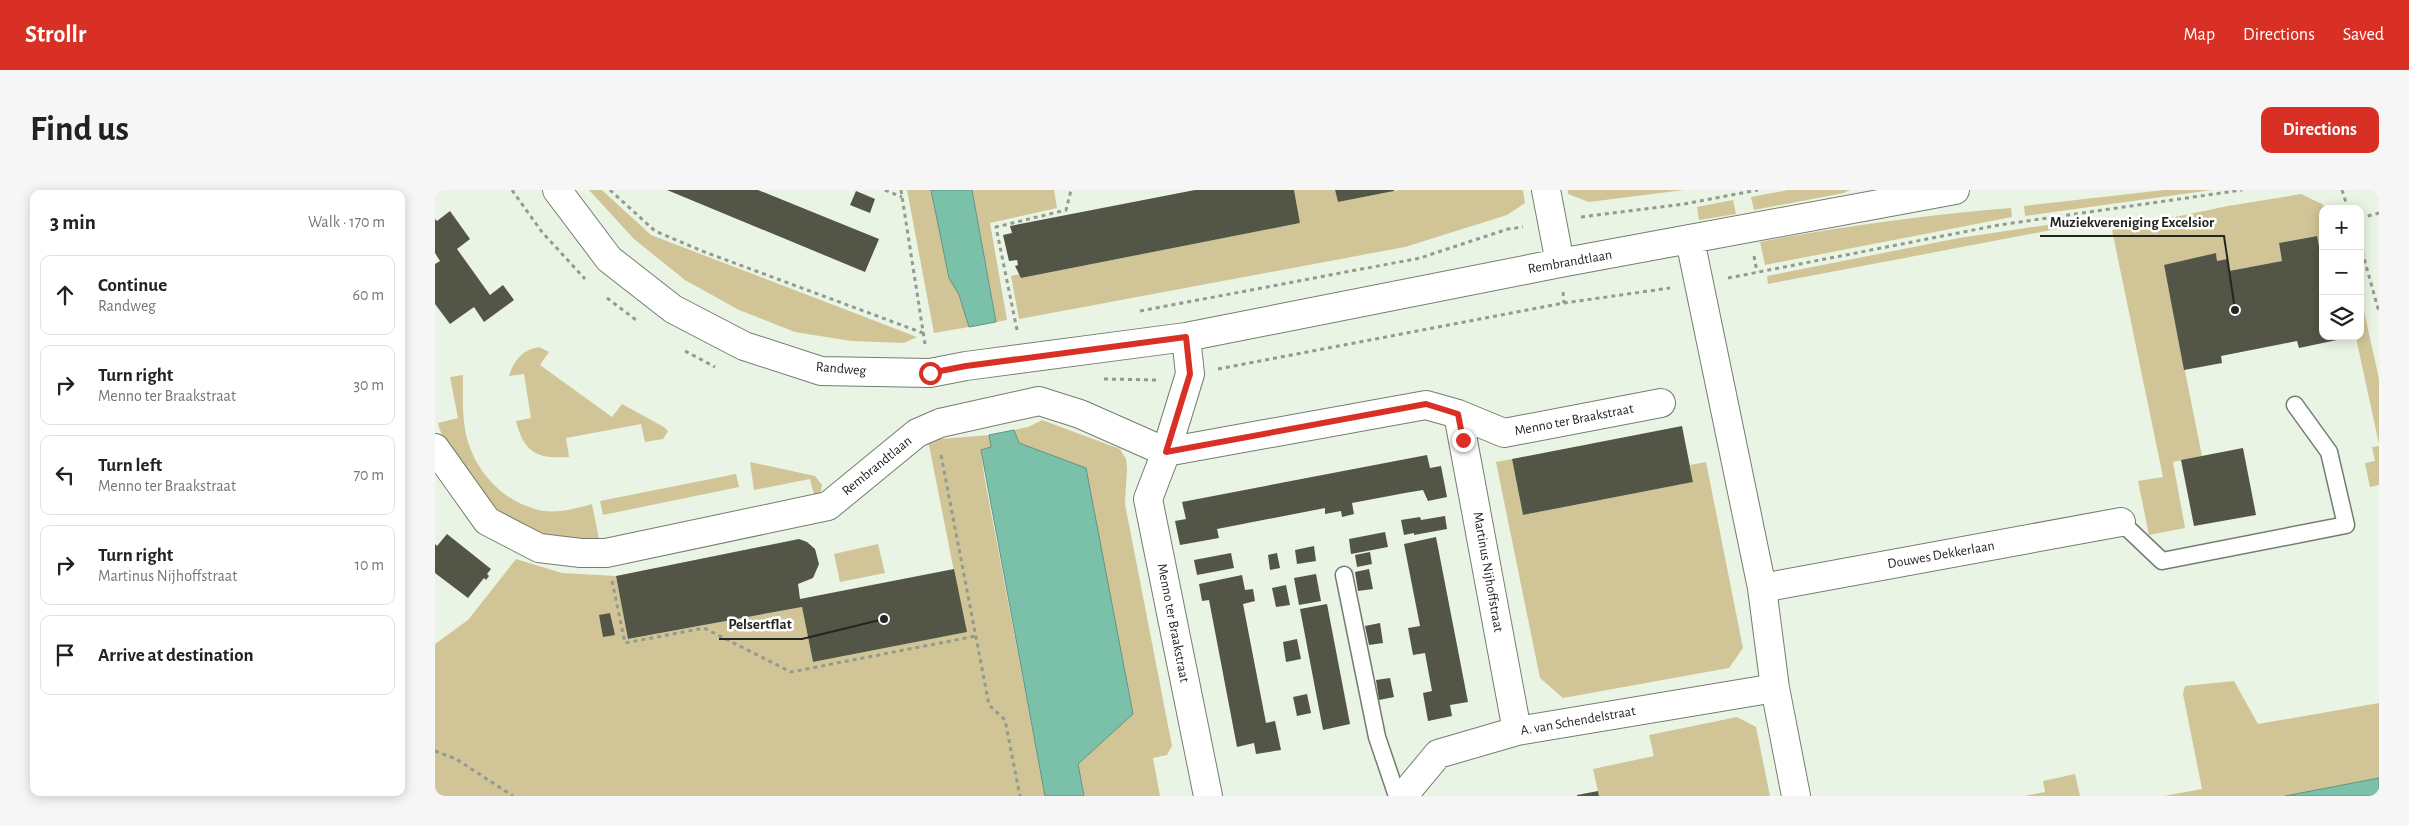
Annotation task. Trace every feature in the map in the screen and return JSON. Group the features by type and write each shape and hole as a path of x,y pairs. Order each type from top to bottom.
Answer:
{"street":[{"name":"Randweg","path":"557,190 609,259 673,309 744,346 821,371 930,373 966,366 1014,348 1186,337"},
{"path":"1545,190 1560,263"},
{"name":"Rembrandtlaan","path":"1186,337 1560,263 1955,190"},
{"path":"1690,240 1762,588 1775,688 1796,796"},
{"name":"Menno ter Braakstraat","path":"1186,337 1190,374 1166,452 1148,499 1208,796"},
{"name":"Rembrandtlaan","path":"593,553 828,506 917,433 940,422 1039,402 1080,414 1166,452"},
{"name":"Menno ter Braakstraat","path":"1166,452 1426,404 1458,414 1504,433 1661,403"},
{"name":"Martinus Nijhoffstraat","path":"1458,414 1517,731"},
{"path":"435,448 487,521 539,548 593,553"},
{"name":"Douwes Dekkerlaan","path":"1762,588 2121,522"},
{"name":"A. van Schendelstraat","path":"1403,796 1438,754 1517,731 1775,688"}],"lane":[{"path":"2121,522 2162,561 2346,525 2329,452 2295,405"},
{"path":"1344,575 1377,736 1397,796"}],"path":[{"path":"610,190 655,231 712,255 923,334"},
{"path":"885,190 903,198"},
{"path":"901,190 926,349"},
{"path":"1014,348 996,227 1066,210 1071,190"},
{"path":"1176,304 1420,258 1508,229 1552,221 1684,204 1758,190"},
{"path":"2342,190 2347,205"},
{"path":"2364,217 2379,213"},
{"path":"2362,250 2379,312"},
{"path":"940,422 939,444 989,705 1005,720 1021,796"},
{"path":"593,553 625,643 704,628 791,672 976,636"},
{"path":"435,751 456,759 513,796"}],"shaded area":[{"path":"589,190 602,190 651,235 917,337 904,343 851,341 795,332 739,310 685,280 634,239"},
{"path":"907,190 931,190 949,278 959,295 969,327 934,333"},
{"path":"972,190 1054,190 1057,208 990,223 1007,320 996,322"},
{"path":"1294,190 1335,190 1338,202 1399,190 1523,190 1525,203 1507,215 1405,247 1019,319 1011,276 1020,274 1021,278 1300,223"},
{"path":"1568,190 1684,190 1589,202 1568,194"},
{"path":"1788,190 1850,190 1844,193 1754,210 1751,197"},
{"path":"2164,190 2212,190 2025,216 2024,206"},
{"path":"2301,194 2322,204 2319,205 2319,250 2316,236 2279,243 2282,261 2229,271 2227,259 2217,261 2216,253 2164,266 2202,456 2173,462 2185,528 2149,535 2138,481 2163,477 2112,230 2228,206"},
{"path":"1733,200 1736,214 1699,220 1697,207"},
{"path":"2011,208 2012,217 1765,265 1760,242 1885,222"},
{"path":"2087,219 2088,223 1768,284 1767,276 1959,238"},
{"path":"2364,311 2379,379 2379,444 2356,340 2364,340"},
{"path":"539,347 549,352 540,365 612,417 622,404 664,427 668,431 663,439 645,442 641,424 566,438 569,457 548,457 533,452 523,440 516,421 531,418 524,374 509,376 513,365 523,353"},
{"path":"463,375 463,416 468,443 480,468 489,479 510,497 522,504 542,511 563,511 592,504 599,539 567,539 537,532 508,517 478,491 448,448 438,423 458,418 450,377"},
{"path":"1042,420 1120,449 1126,459 1125,504 1172,746 1167,755 1153,758 1160,796 1084,796 1078,764 1133,714 1086,469 1019,443 1014,430 1028,427"},
{"path":"989,435 991,447 981,450 984,475 1045,796 435,796 435,644 468,620 516,559 562,573 616,576 629,639 802,607 813,662 966,632 928,440"},
{"path":"2379,446 2379,485 2370,487 2365,463 2375,461 2372,447"},
{"path":"1512,459 1523,515 1693,482 1690,465 1706,462 1743,648 1729,668 1563,698 1540,678 1496,462"},
{"path":"750,462 815,476 822,485 820,494 815,498 810,479 754,490"},
{"path":"736,474 739,487 603,515 600,501"},
{"path":"878,544 885,573 840,582 834,554"},
{"path":"2234,681 2258,724 2379,703 2379,778 2285,796 2164,796 2202,789 2183,694 2185,686"},
{"path":"1737,717 1756,727 1770,796 1599,796 1593,769 1654,756 1649,735"},
{"path":"2075,774 2080,796 2024,796 2045,792 2043,781"}],"water":[{"path":"931,190 972,190 996,322 969,327 959,295 949,278"},
{"path":"1014,430 1019,443 1086,468 1133,714 1078,764 1084,796 1045,796 981,450 991,447 989,435"},
{"path":"2379,778 2379,796 2285,796"}],"building":[{"path":"667,190 758,190 879,239 865,272"},
{"path":"1195,190 1294,190 1300,223 1021,278 1015,266 1018,265 1017,260 1009,261 1003,235 1012,233 1010,226"},
{"path":"1335,190 1394,190 1394,191 1338,202"},
{"path":"856,191 875,199 870,213 850,205"},
{"path":"450,211 470,239 457,249 490,295 503,285 514,300 484,322 474,307 450,324 435,304 435,264 440,261 435,253 435,219 437,221"},
{"path":"2317,236 2319,247 2319,340 2337,340 2299,348 2297,341 2221,356 2222,363 2184,370 2164,265 2216,253 2217,261 2227,259 2229,271 2282,261 2279,243"},
{"path":"1682,426 1693,482 1523,515 1512,459"},
{"path":"2243,448 2256,515 2194,526 2181,460"},
{"path":"1427,455 1430,468 1441,466 1447,497 1428,501 1423,490 1405,493 1352,503 1354,514 1342,517 1341,511 1325,514 1325,508 1217,529 1219,538 1180,545 1175,521 1186,519 1182,502"},
{"path":"1445,516 1447,529 1404,535 1401,520 1420,517 1421,520"},
{"path":"1385,532 1388,547 1351,554 1349,539"},
{"path":"447,534 491,569 487,574 489,576 486,580 484,578 468,598 435,573 435,544 437,546"},
{"path":"1436,537 1468,702 1450,705 1452,716 1428,721 1423,693 1432,691 1425,653 1413,655 1408,628 1420,626 1404,544"},
{"path":"799,539 807,542 815,549 819,564 813,578 798,584 800,599 954,569 967,632 813,662 802,607 628,639 616,576"},
{"path":"1314,546 1316,561 1297,564 1295,550"},
{"path":"1370,552 1372,564 1357,567 1355,555"},
{"path":"1231,553 1234,568 1197,575 1194,560"},
{"path":"1277,553 1280,568 1270,570 1268,555"},
{"path":"1369,569 1373,589 1358,591 1355,572"},
{"path":"1316,574 1321,601 1299,605 1294,578"},
{"path":"1242,575 1245,590 1253,589 1255,601 1243,604 1266,723 1275,721 1281,750 1256,754 1254,743 1237,747 1209,600 1202,601 1199,584"},
{"path":"1286,585 1290,605 1276,607 1272,588"},
{"path":"1327,604 1350,724 1323,730 1300,609"},
{"path":"610,613 615,635 603,637 599,615"},
{"path":"1380,623 1383,643 1369,645 1365,626"},
{"path":"1297,639 1301,659 1286,662 1283,642"},
{"path":"1390,678 1394,697 1379,700 1376,680"},
{"path":"1307,694 1311,713 1297,716 1293,697"},
{"path":"1598,791 1599,796 1577,796 1577,795"}],"place":[{"name":"Muziekvereniging Excelsior","path":"2235,310"},
{"name":"Pelsertflat","path":"884,619"}],"route":[{"path":"930,373 966,366 1186,337 1190,374 1166,452 1426,404 1458,414 1463,440"}]}
